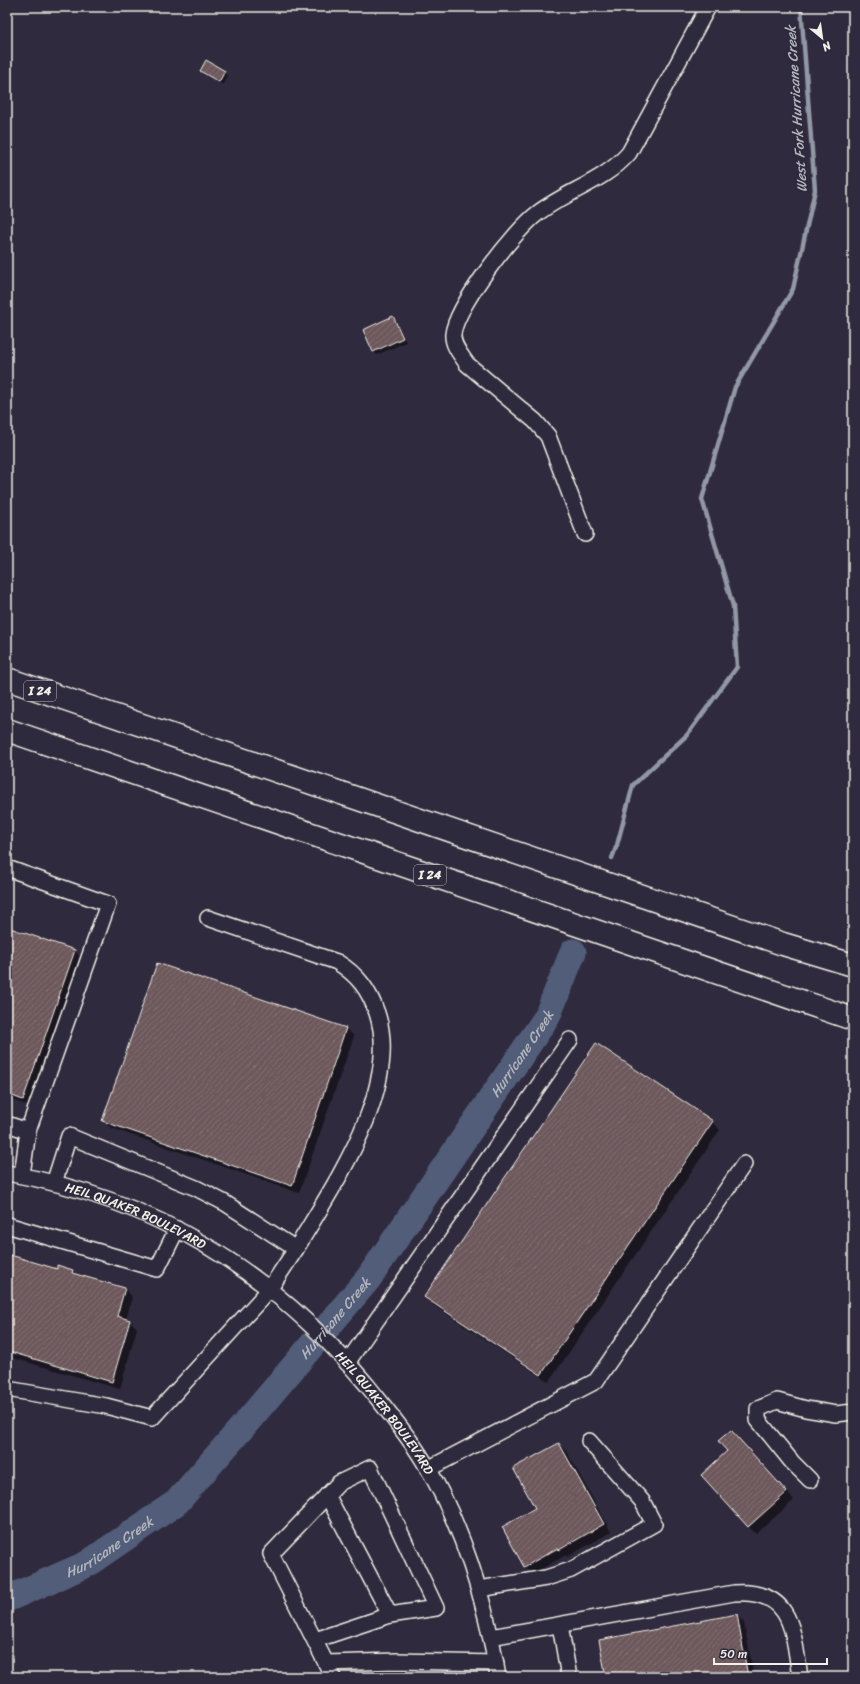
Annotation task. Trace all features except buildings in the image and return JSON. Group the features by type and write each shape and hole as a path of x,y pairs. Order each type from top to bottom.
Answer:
{"highway":[{"name":"I 24","path":"7,680 768,939 853,965"},
{"name":"I 24","path":"7,730 853,1019"}],"street":[{"path":"584,534 548,436 535,421 467,364 459,353 453,335 459,316 480,282 522,226 543,209 610,170 621,162 629,153 708,7"},
{"path":"7,868 108,904 28,1131 22,1175"},
{"path":"7,1389 106,1406 152,1418 269,1290 296,1249 345,1163 369,1113 379,1081 382,1063 382,1032 373,1002 360,980 354,973 337,962 208,918"},
{"path":"347,1363 570,1040"},
{"path":"7,1124 28,1131"},
{"path":"54,1183 69,1136 196,1188 225,1203 296,1249"},
{"path":"428,1469 596,1381 744,1164"},
{"name":"HEIL QUAKER BOULEVARD","path":"7,1173 22,1175 88,1192 122,1204 177,1229 237,1265 314,1328 330,1344 393,1418 428,1469 450,1513 479,1589 491,1637 497,1670"},
{"path":"7,1225 157,1269 177,1229"},
{"path":"810,1480 792,1462 758,1420 758,1410 777,1402 836,1414 853,1412"},
{"path":"479,1589 546,1578 571,1570 654,1524 642,1501 589,1440"},
{"path":"315,1640 390,1615 436,1608 370,1468 338,1483 271,1554 333,1677"},
{"path":"327,1495 390,1615"},
{"path":"491,1637 734,1593 755,1593 770,1598 786,1615 794,1637 800,1677"},
{"path":"560,1625 569,1677"},
{"path":"326,1663 397,1661 497,1670"}],"waterway":[{"name":"West Fork Hurricane Creek","path":"612,858 617,845 633,785 687,735 737,667 733,606 702,499 735,387 793,289 815,190 801,7"},
{"name":"Hurricane Creek","path":"7,1599 87,1564 177,1502 368,1279 547,1017 573,952"}]}
